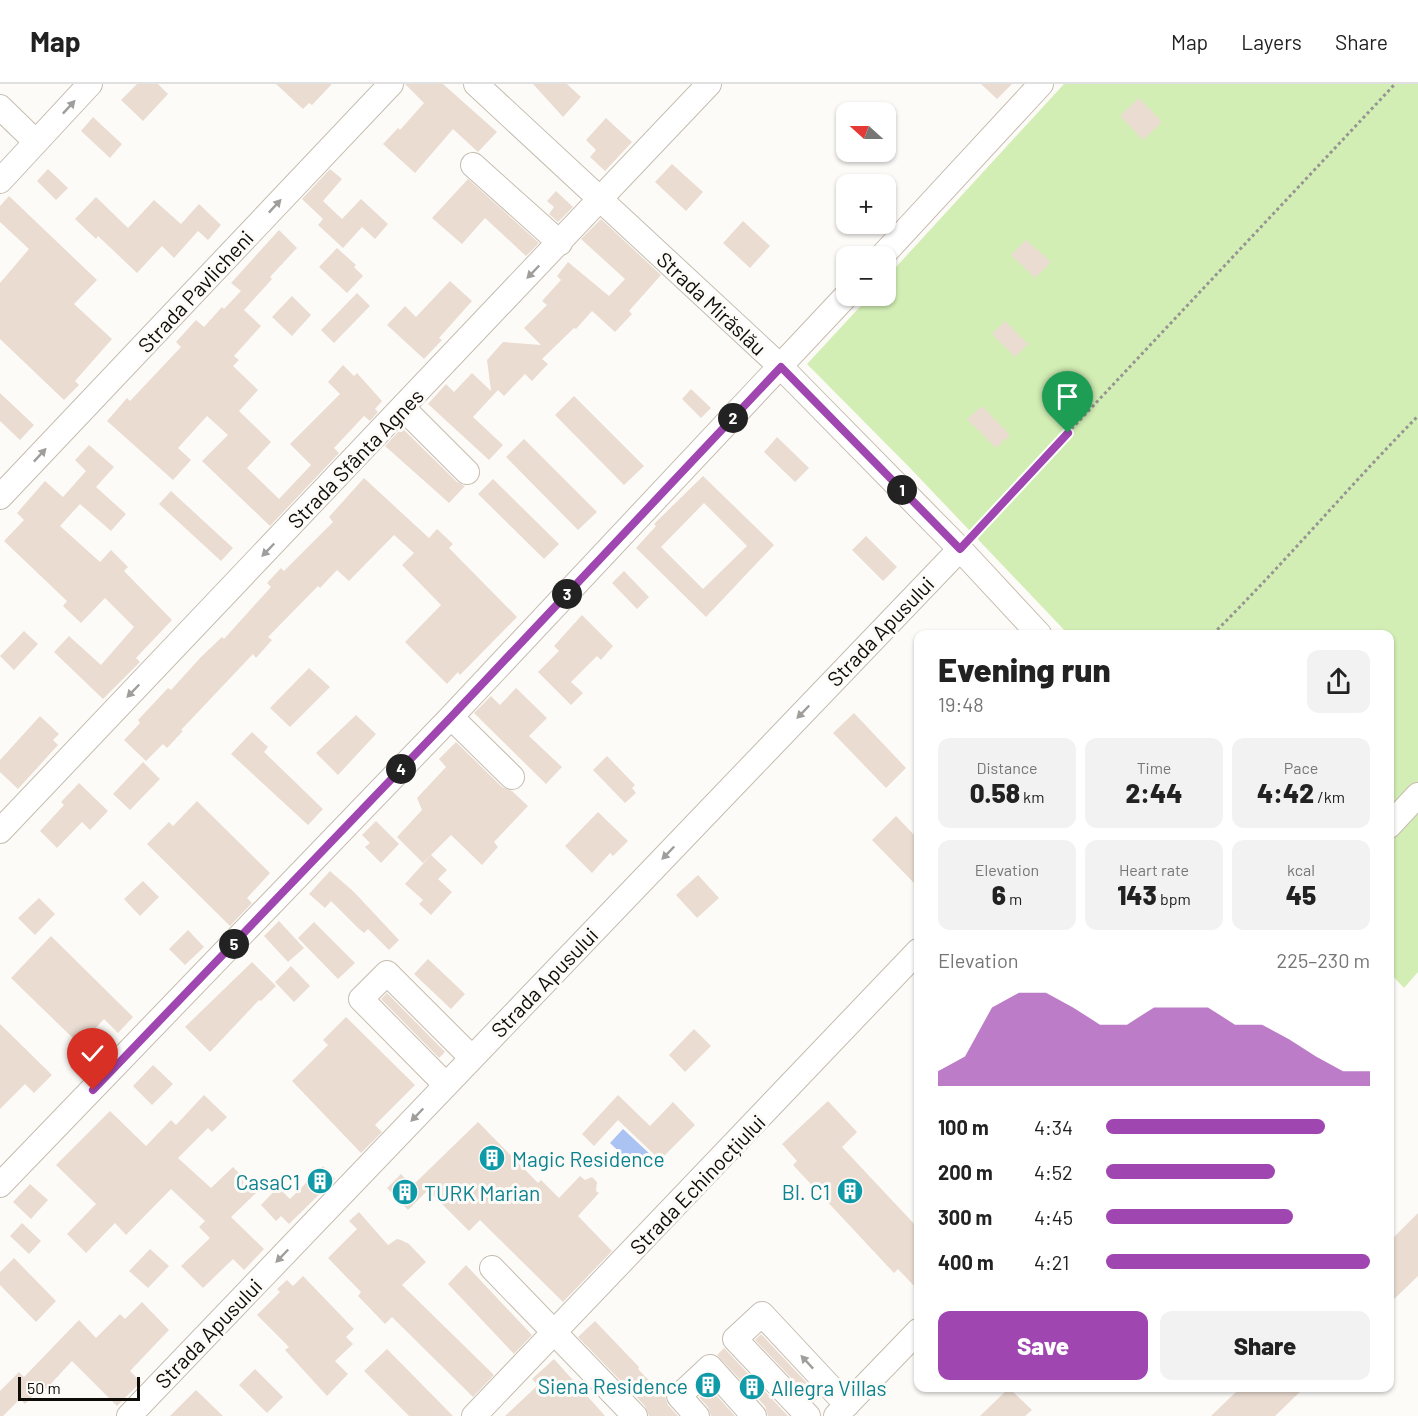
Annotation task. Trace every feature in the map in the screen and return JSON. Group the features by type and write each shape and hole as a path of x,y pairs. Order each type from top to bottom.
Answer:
{"street":[{"path":"0,181 90,84"},
{"name":"Strada Pavlicheni","path":"0,497 391,84"},
{"name":"Strada Mirăslău","path":"476,84 781,367 960,549 1035,630"},
{"name":"Strada Sfânta Agnes","path":"0,831 709,84"},
{"path":"891,246 1032,87"},
{"path":"0,107 36,142"},
{"path":"473,165 560,243"},
{"path":"0,1185 451,717 837,306"},
{"path":"403,408 467,472"},
{"name":"Strada Apusului","path":"129,1416 960,549"},
{"path":"451,717 512,777"},
{"path":"1394,821 1418,795"},
{"name":"Strada Echinocțiului","path":"474,1416 914,955"},
{"path":"446,1084 361,999 387,973 472,1058"},
{"path":"492,1268 635,1416"},
{"path":"808,1416 735,1339 762,1314 841,1410 914,1335"},
{"path":"698,1416 679,1396 710,1367 754,1416"}],"path":[{"path":"960,549 1395,84"},
{"path":"1217,630 1418,416"}],"green space":[{"path":"1064,84 1418,84 1418,972 1404,988 1394,977 1394,630 1064,630 807,364 861,306 896,306 896,267"}],"water":[{"path":"623,1129 650,1154 637,1169 610,1143"}],"building":[{"path":"137,84 158,84 168,94 143,121 121,100"},
{"path":"276,84 332,84 312,105 309,103 303,109"},
{"path":"405,84 443,84 497,132 478,152 453,129 415,173 383,144 398,128 400,130 424,103"},
{"path":"533,84 567,84 581,97 563,117"},
{"path":"981,84 1012,84 997,99"},
{"path":"1139,98 1162,122 1143,140 1120,116"},
{"path":"93,117 122,144 110,158 81,131"},
{"path":"606,118 632,142 605,171 590,157 596,150 586,140"},
{"path":"672,164 703,192 686,211 655,182"},
{"path":"48,169 68,188 56,200 37,181"},
{"path":"330,169 342,179 323,201 342,219 361,199 388,224 375,239 362,227 343,248 318,225 323,219 302,199"},
{"path":"468,179 539,243 526,256 485,218 462,244 432,218"},
{"path":"556,191 573,207 558,222 549,214 554,207 547,201"},
{"path":"9,196 97,280 74,304 112,339 75,381 79,385 64,400 0,339 0,283 29,249 0,222 0,206"},
{"path":"96,197 128,228 154,200 181,224 199,204 221,225 208,240 198,231 174,258 162,246 137,273 98,236 96,239 75,219"},
{"path":"601,219 661,275 629,311 632,314 615,332 592,311 576,329 574,328 542,359 548,364 532,381 525,374 504,396 498,390 473,417 503,445 489,460 428,404 446,384 454,392 472,373 491,391 487,360 503,342 541,345 524,328 547,305 542,301 561,280 557,276 568,262 609,296 625,279 581,239"},
{"path":"743,221 770,246 750,268 723,243"},
{"path":"279,230 297,248 244,310 261,326 234,356 239,360 233,366 258,390 239,411 271,442 247,468 279,499 311,465 290,444 340,394 328,382 343,365 354,376 357,373 382,401 375,409 378,412 370,421 364,416 334,448 339,453 270,526 202,461 228,435 207,416 178,448 191,460 173,480 107,421 127,398 130,401 181,347 176,342 196,320 204,327 241,291 231,283"},
{"path":"1026,240 1051,262 1035,278 1011,255"},
{"path":"337,248 356,265 354,267 363,276 347,293 319,267"},
{"path":"450,281 472,301 439,338 442,340 424,359 387,325 405,306 416,317"},
{"path":"357,293 370,306 334,343 321,330"},
{"path":"292,296 311,315 292,336 272,317"},
{"path":"1005,321 1028,344 1015,357 992,334"},
{"path":"691,389 711,408 701,418 682,399"},
{"path":"0,393 34,425 20,440 0,421"},
{"path":"574,396 644,466 624,485 555,415"},
{"path":"982,406 1010,435 996,448 967,419"},
{"path":"402,428 457,482 465,486 449,503 385,446"},
{"path":"777,437 809,468 795,482 764,452"},
{"path":"524,439 597,512 578,530 506,457"},
{"path":"89,445 114,467 96,487 126,514 111,531 80,504 60,526 100,562 111,550 128,567 124,571 172,620 136,658 140,662 103,699 54,652 69,636 101,665 134,627 105,598 81,623 63,606 67,601 4,541 24,520 17,513 45,481 63,497 86,471 75,460"},
{"path":"703,476 774,545 706,617 636,548 656,526 654,524","holes":["704,503 747,546 703,589 661,547"]},
{"path":"364,478 429,538 437,529 453,544 449,548 517,617 460,675 458,672 447,684 405,642 441,605 402,565 414,553 394,535 349,581 337,570 320,588 318,586 268,637 272,640 256,658 253,654 181,730 183,731 167,748 163,744 146,761 124,740 140,723 138,720 168,688 171,690 222,637 224,639 271,587 267,583 281,568 284,571 333,522 329,517"},
{"path":"493,479 559,544 544,559 478,494"},
{"path":"171,491 233,548 221,561 159,504"},
{"path":"866,536 897,567 883,581 852,550"},
{"path":"624,571 649,597 637,609 612,583"},
{"path":"582,615 613,646 601,660 597,656 571,682 583,693 571,705 538,672 559,651 554,646"},
{"path":"24,631 38,644 14,670 0,656"},
{"path":"309,668 330,687 290,727 270,708"},
{"path":"516,688 547,718 529,736 562,767 546,784 474,713 491,696 500,705"},
{"path":"854,713 906,768 886,788 833,733"},
{"path":"356,715 376,734 338,775 316,753"},
{"path":"40,716 59,734 53,740 58,745 18,789 0,772 0,760"},
{"path":"252,732 268,747 264,752 323,809 308,825 231,754"},
{"path":"456,742 502,787 512,791 528,806 494,842 498,847 482,865 451,835 423,863 397,837 422,810 417,798 446,767 439,759"},
{"path":"607,756 635,785 632,788 636,793 625,803 593,770"},
{"path":"143,762 160,779 130,810 113,794"},
{"path":"79,783 108,811 90,830 82,822 57,848 40,831 64,805 61,802"},
{"path":"197,801 270,873 247,898 252,903 230,926 147,844 169,822 173,826"},
{"path":"598,812 628,841 613,856 610,853 592,873 565,846"},
{"path":"896,816 914,835 914,883 872,840"},
{"path":"376,821 399,844 381,863 365,847 370,843 362,835"},
{"path":"431,855 447,870 438,879 452,892 431,915 419,904 423,900 405,884"},
{"path":"330,871 354,892 399,940 389,950 368,929 364,933 358,928 331,901 325,908 309,894"},
{"path":"698,875 719,898 697,918 676,895"},
{"path":"143,881 159,897 140,916 124,899"},
{"path":"39,898 55,914 35,935 18,918"},
{"path":"279,921 304,948 288,962 264,936"},
{"path":"314,922 355,963 338,979 298,938"},
{"path":"188,930 204,947 185,965 169,949"},
{"path":"51,936 133,1017 118,1033 104,1019 80,1045 11,978"},
{"path":"428,959 465,994 451,1009 414,974"},
{"path":"252,962 276,986 261,1001 259,1000 210,1052 185,1027"},
{"path":"291,966 310,986 294,1002 275,982"},
{"path":"387,993 445,1052 439,1058 381,999"},
{"path":"346,1017 415,1085 375,1125 382,1132 361,1153 292,1081 328,1045 323,1040"},
{"path":"0,1024 52,1075 34,1093 25,1084 0,1109"},
{"path":"694,1029 711,1046 685,1072 669,1055"},
{"path":"153,1065 173,1084 152,1105 133,1086"},
{"path":"204,1095 227,1117 212,1132 208,1128 178,1158 211,1188 233,1167 257,1192 231,1217 264,1249 244,1270 233,1259 203,1288 181,1266 210,1238 199,1227 205,1221 171,1189 126,1235 115,1223 86,1253 67,1234 96,1204 56,1165 110,1111 146,1146 171,1120 176,1125"},
{"path":"618,1095 650,1126 673,1102 695,1125 660,1160 618,1120 594,1146 582,1134"},
{"name":"Bl. C1","path":"828,1101 857,1132 842,1147 914,1224 914,1286 898,1269 894,1273 793,1165 797,1161 782,1144"},
{"path":"478,1122 538,1183 541,1180 559,1198 580,1176 585,1180 592,1177 597,1182 596,1191 599,1193 578,1216 612,1251 563,1302 480,1220 469,1231 428,1190 408,1210 387,1188 401,1174 412,1186"},
{"path":"323,1166 335,1179 289,1224 281,1216 276,1221 261,1205 278,1187 290,1199"},
{"path":"30,1184 48,1200 31,1219 13,1202"},
{"path":"359,1212 388,1245 397,1239 401,1240 409,1244 426,1262 402,1285 494,1375 473,1397 392,1317 385,1324 358,1296 361,1292 328,1258 357,1229 349,1221"},
{"path":"1418,1213 1418,1276 1394,1299 1394,1237"},
{"path":"22,1223 41,1241 29,1254 10,1236"},
{"path":"150,1249 169,1266 148,1288 129,1271"},
{"path":"14,1258 56,1301 36,1322 0,1285 0,1272"},
{"path":"466,1265 532,1335 514,1354 448,1284"},
{"path":"303,1276 354,1329 346,1337 353,1344 335,1361 348,1374 327,1396 285,1350 289,1347 257,1315 280,1292 277,1289 287,1280 293,1286"},
{"path":"142,1302 169,1330 130,1371 141,1382 117,1406 72,1361 46,1389 42,1386 25,1404 20,1399 3,1416 0,1416 0,1391 19,1372 24,1377 79,1320 96,1338 120,1314 125,1319"},
{"path":"595,1321 639,1367 638,1369 665,1397 668,1405 678,1416 649,1416 645,1406 578,1337"},
{"path":"761,1334 820,1397 814,1402 755,1340"},
{"path":"724,1348 788,1416 768,1416 765,1406 717,1355"},
{"path":"387,1349 453,1416 409,1416 364,1371"},
{"path":"554,1359 605,1416 505,1416 538,1385 532,1379"},
{"path":"255,1369 283,1397 267,1413 239,1385"},
{"path":"709,1387 735,1416 711,1416 708,1407 699,1397"},
{"path":"196,1390 223,1416 170,1416"},
{"path":"1005,1392 1013,1392 1032,1410 1025,1416 980,1416"},
{"path":"1236,1392 1300,1392 1275,1416 1211,1416"}],"place":[{"name":"Magic Residence","path":"492,1158"},
{"name":"CasaC1","path":"320,1181"},
{"name":"Bl. C1","path":"850,1191"},
{"name":"TURK Marian","path":"405,1192"},
{"name":"Siena Residence","path":"708,1385"},
{"name":"Allegra Villas","path":"752,1387"}],"route":[{"path":"93,1090 451,717 781,367 960,549 1068,433"}]}
